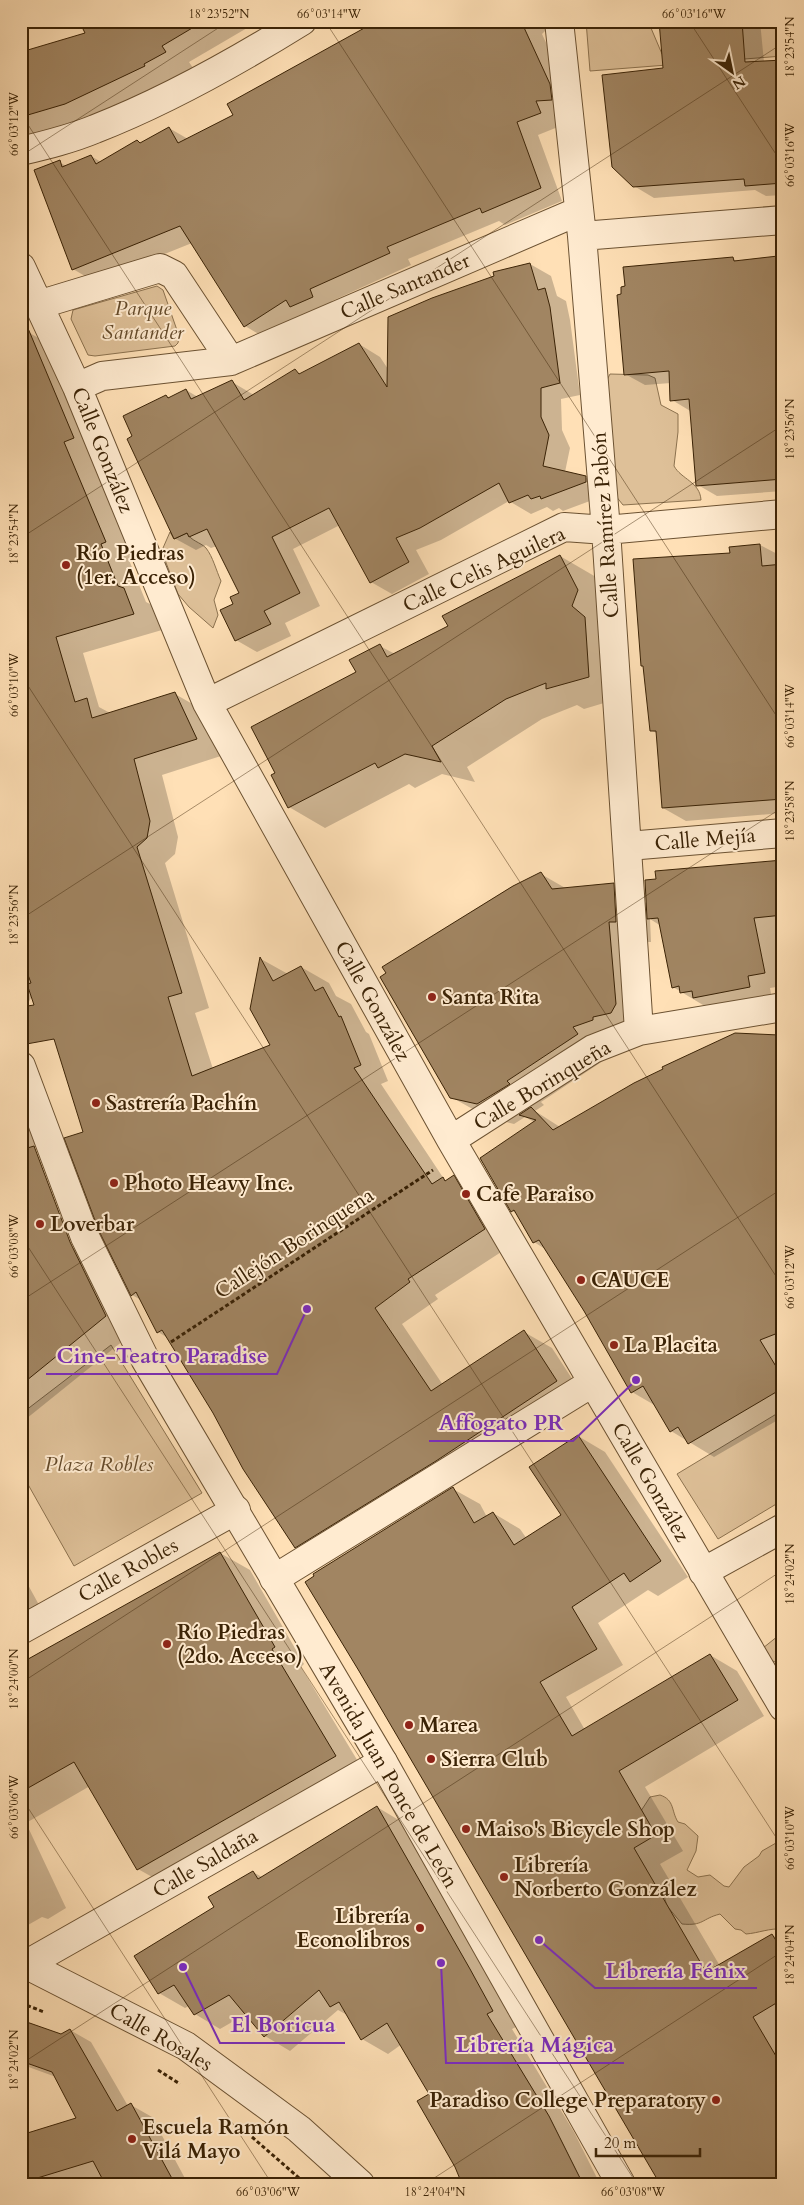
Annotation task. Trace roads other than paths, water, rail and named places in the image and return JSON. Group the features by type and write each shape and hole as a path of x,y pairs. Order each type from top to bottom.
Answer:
{"street":[{"path":"21,151 93,130 156,103 255,50 302,21"},
{"name":"Calle Ramírez Pabón","path":"559,21 581,224 606,530 639,1031"},
{"name":"Calle Santander","path":"77,386 102,376 232,360 581,224 783,220"},
{"name":"Calle González","path":"21,267 77,386 207,703 454,1147 783,1707"},
{"path":"38,305 160,268 174,275 232,360"},
{"name":"Calle Celis Aguilera","path":"207,703 564,527 606,530 783,514"},
{"name":"Calle Mejía","path":"628,846 783,832"},
{"name":"Calle Borinqueña","path":"454,1147 593,1049 639,1031 783,1007"},
{"name":"Avenida Juan Ponce de León","path":"21,1066 85,1237 145,1359 236,1510 383,1762 621,2184"},
{"path":"274,1578 592,1383"},
{"name":"Calle Robles","path":"21,1630 236,1510"},
{"path":"703,1572 783,1528"},
{"name":"Calle Saldaña","path":"24,1963 383,1762"},
{"name":"Calle Rosales","path":"24,1963 186,2046 299,2129 360,2184"}],"place":[{"name":"Río Piedras (1er. Acceso)","path":"66,565"},
{"name":"Santa Rita","path":"432,997"},
{"name":"Sastrería Pachín","path":"96,1103"},
{"name":"Photo Heavy Inc.","path":"114,1183"},
{"name":"Cafe Paraiso","path":"466,1194"},
{"name":"Loverbar","path":"40,1224"},
{"name":"CAUCE","path":"581,1280"},
{"name":"Cine-Teatro Paradise","path":"307,1309"},
{"name":"La Placita","path":"614,1345"},
{"name":"Affogato PR","path":"636,1380"},
{"name":"Río Piedras (2do. Acceso)","path":"167,1644"},
{"name":"Marea","path":"409,1725"},
{"name":"Sierra Club","path":"431,1759"},
{"name":"Maiso's Bicycle Shop","path":"466,1829"},
{"name":"Librería Norberto González","path":"504,1877"},
{"name":"Librería Econolibros","path":"420,1928"},
{"name":"Librería Fénix","path":"539,1940"},
{"name":"Librería Mágica","path":"441,1963"},
{"name":"El Boricua","path":"183,1967"},
{"name":"Paradiso College Preparatory","path":"716,2100"},
{"name":"Escuela Ramón Vilá Mayo","path":"132,2139"}],"park label":[{"name":"Parque Santander","path":"143,320"},
{"name":"Plaza Robles","path":"99,1464"}]}
